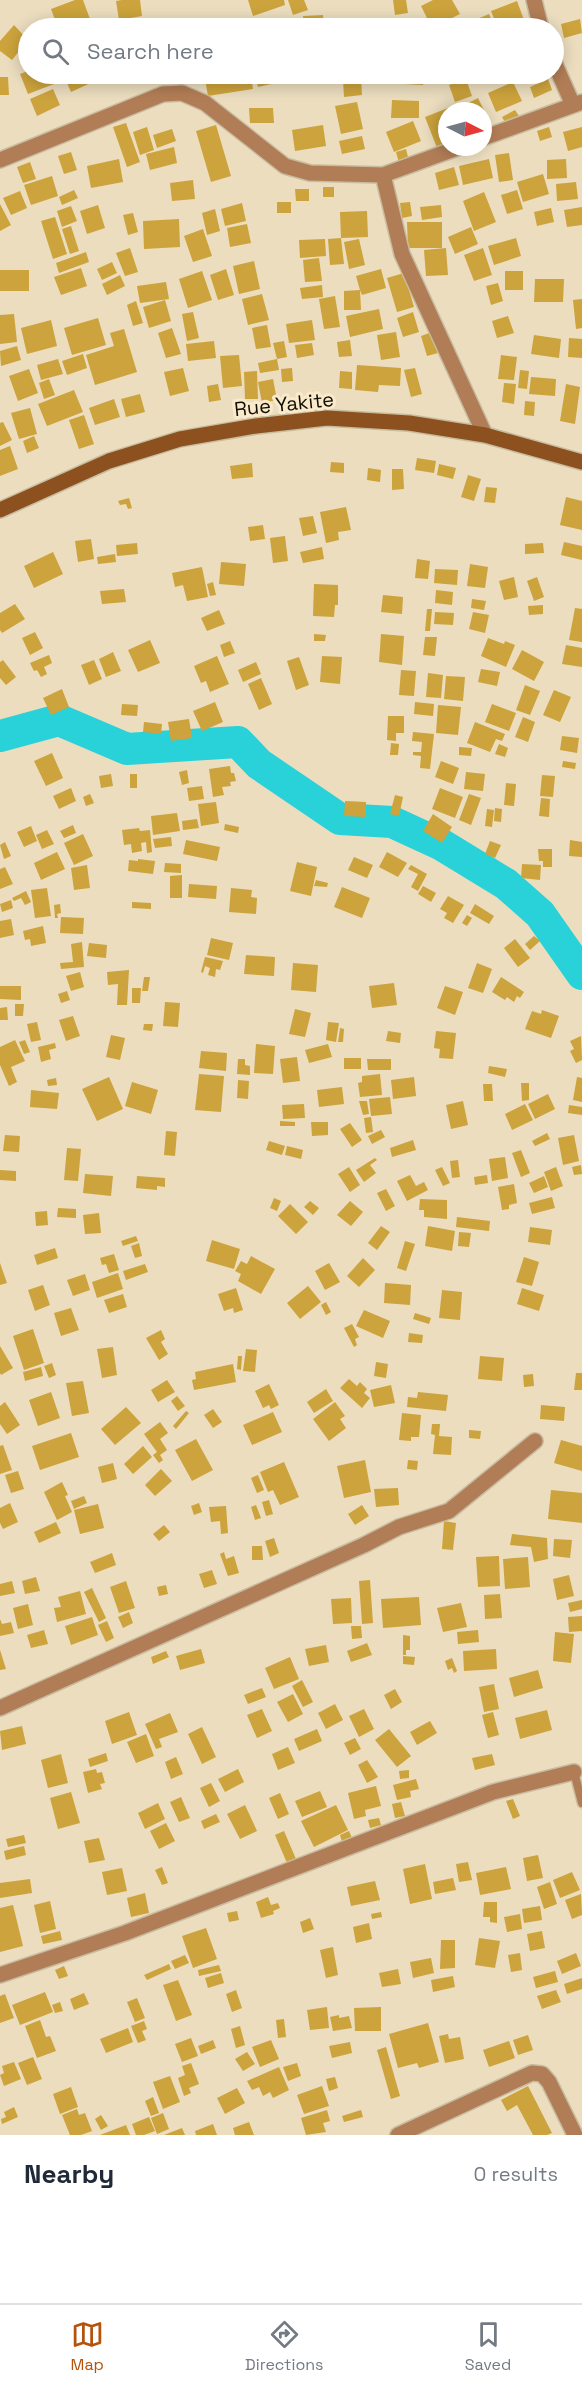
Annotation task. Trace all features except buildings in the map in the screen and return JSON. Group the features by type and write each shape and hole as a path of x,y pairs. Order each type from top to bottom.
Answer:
{"main road":[{"name":"Rue Yakite","path":"0,510 109,461 180,439 256,426 327,418 409,423 485,435 582,462"}],"street":[{"path":"534,0 538,18"},
{"path":"492,135 577,104 564,80"},
{"path":"0,160 163,94 182,93 205,103 285,166 310,173 383,175 438,155"},
{"path":"383,175 402,255 485,435"},
{"path":"0,1708 364,1545 399,1527 449,1511 535,1440"},
{"path":"0,1975 125,1933 494,1791 574,1772"},
{"path":"398,2135 532,2073 542,2074 549,2082 575,2135"}],"lane":[{"path":"574,1772 582,1803"}],"waterway":[{"path":"0,736 59,720 127,749 238,742 259,764 340,819 392,822 442,845 506,884 540,914 582,974"}]}
